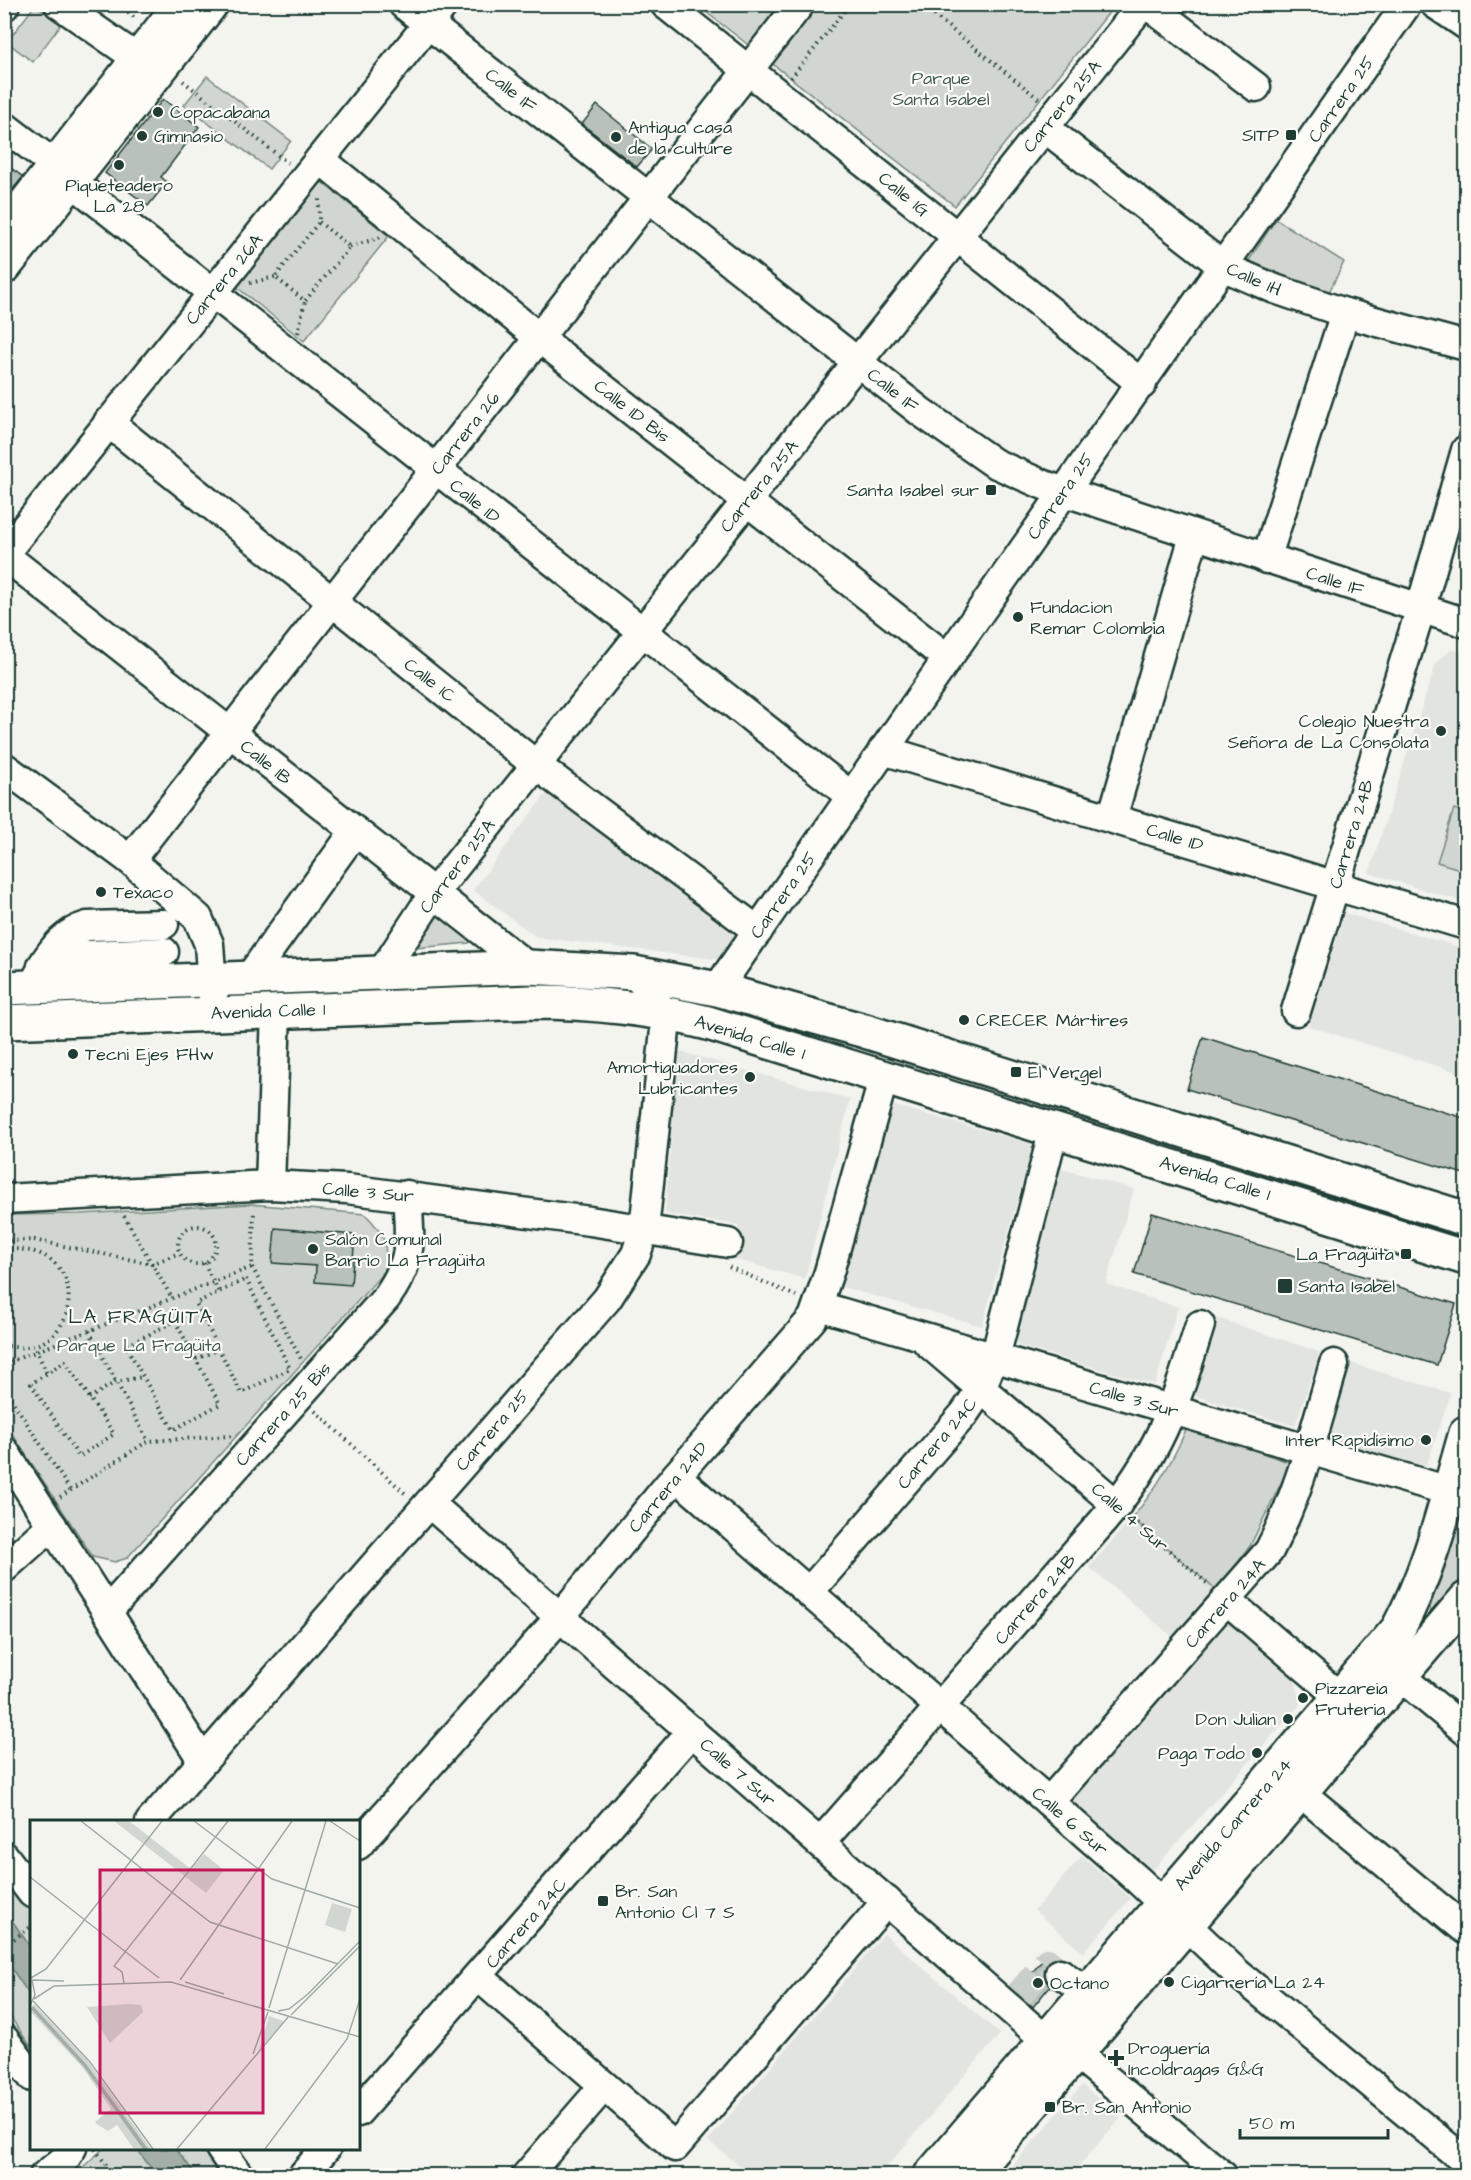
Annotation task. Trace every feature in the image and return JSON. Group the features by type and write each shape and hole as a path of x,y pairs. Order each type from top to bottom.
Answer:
{"main road":[{"path":"151,63 181,4"},
{"path":"4,267 63,174 151,63 211,4"},
{"path":"4,230 63,174"},
{"name":"Avenida Calle 1","path":"20,982 106,969 165,967 213,979 528,966 634,973 717,989 865,1030 1467,1219"},
{"name":"Avenida Calle 1","path":"4,1022 568,1002 662,1012 708,1023 1467,1258"},
{"name":"Avenida Carrera 24","path":"930,2175 1062,2047 1175,1916 1341,1698 1389,1641 1404,1617 1427,1562 1467,1433"},
{"name":"Avenida Carrera 24","path":"971,2175 1062,2047 1072,1977 1175,1916 1301,1793 1467,1599"}],"street":[{"path":"59,4 151,63"},
{"name":"Calle 1F","path":"403,4 436,14 649,199 977,453 1014,472 1062,492 1467,623"},
{"name":"Calle 1G","path":"665,4 1142,384"},
{"name":"Carrera 26","path":"130,861 800,4"},
{"path":"1145,4 1256,87"},
{"name":"Carrera 25A","path":"382,972 434,893 1145,4"},
{"name":"Carrera 25","path":"717,989 1062,492 1142,384 1407,4"},
{"path":"1435,4 1467,26"},
{"name":"Carrera 26A","path":"4,555 436,14"},
{"name":"Calle 1H","path":"1051,120 1224,267 1275,289 1345,313 1467,346"},
{"name":"Calle 1D","path":"4,126 212,293 851,796"},
{"name":"Calle 1D Bis","path":"313,168 540,338 947,658"},
{"path":"1266,558 1345,313"},
{"name":"Calle 1C","path":"108,422 536,765 758,931"},
{"name":"Carrera 24B","path":"1296,1011 1467,450"},
{"path":"1112,818 1194,536"},
{"name":"Calle 1B","path":"4,555 528,966"},
{"name":"Calle 1D","path":"883,750 1467,925"},
{"path":"4,766 130,861 198,918 209,944 214,1013"},
{"path":"249,978 355,831"},
{"path":"165,967 164,924 173,897"},
{"path":"20,982 75,929 87,926 164,924"},
{"name":"Carrera 25","path":"151,1820 607,1299 636,1254 644,1230 666,1030 662,1012 648,988 634,973"},
{"path":"263,1186 276,1011"},
{"name":"Carrera 24D","path":"360,1843 560,1617 676,1476 805,1329 819,1306 884,1077"},
{"name":"Carrera 24C","path":"809,1592 964,1414 981,1389 994,1358 1054,1129"},
{"name":"Calle 3 Sur","path":"4,1199 263,1186 407,1195 728,1243"},
{"name":"Carrera 25 Bis","path":"108,1612 387,1298 406,1268 409,1230 407,1195"},
{"name":"Calle 3 Sur","path":"819,1306 1449,1491"},
{"name":"Carrera 24B","path":"820,1843 1117,1505 1158,1445 1173,1410 1200,1325"},
{"name":"Calle 4 Sur","path":"919,1335 1117,1505"},
{"name":"Carrera 24A","path":"1049,1802 1228,1601 1269,1551 1286,1518 1334,1364"},
{"path":"4,1451 203,1761"},
{"name":"Calle 6 Sur","path":"676,1476 1049,1802 1237,1973 1467,2162"},
{"name":"Calle 7 Sur","path":"426,1506 560,1617 887,1901 1014,2001 1062,2047 1223,2175"},
{"path":"4,1568 47,1516"},
{"path":"1228,1601 1341,1698"},
{"path":"1401,1677 1467,1731"},
{"name":"Carrera 24C","path":"360,2110 479,1977 692,1731"},
{"path":"1301,1793 1467,1930"},
{"path":"4,1856 30,1890"},
{"path":"479,1977 675,2147 887,1901"},
{"path":"4,2039 30,2073"},
{"path":"536,2172 604,2086"},
{"path":"44,2175 65,2159 71,2150"},
{"path":"221,2150 239,2175"},
{"path":"302,2175 324,2150"}],"path":[{"path":"787,82 850,4"},
{"path":"920,4 1051,120"},
{"path":"151,63 313,168"},
{"path":"319,222 350,247 305,302 275,277 319,222"},
{"path":"263,1186 252,1267 306,1388 426,1506"},
{"path":"111,1195 172,1298"},
{"path":"192,1226 204,1227 213,1234 216,1245 213,1255 204,1263 192,1264 179,1253 178,1242 182,1232 192,1226"},
{"path":"4,1241 34,1240 152,1264 179,1253"},
{"path":"4,1250 24,1248 43,1253 58,1266 68,1283 70,1302 65,1321 52,1336 36,1348 15,1348 4,1345"},
{"path":"204,1263 219,1292"},
{"path":"4,1364 36,1348 252,1267"},
{"path":"246,1279 290,1369 241,1393 196,1303 219,1292 246,1279"},
{"path":"175,1321 220,1404 173,1430 142,1377 126,1346 175,1321"},
{"path":"89,1330 148,1441"},
{"path":"36,1348 47,1374"},
{"path":"196,1359 219,1349"},
{"path":"65,1361 114,1434 80,1457 31,1384 47,1374 65,1361"},
{"path":"89,1398 116,1382 142,1377"},
{"path":"4,1388 70,1490"},
{"path":"47,1516 70,1490 148,1441 266,1434"},
{"name":"Calle 4 Sur","path":"1117,1505 1228,1601"},
{"path":"4,1946 30,1928"},
{"path":"96,2150 114,2175"}],"shaded area":[{"name":"Colegio Nuestra Señora de La Consolata","path":"1452,649 1466,654 1466,903 1369,873 1436,663"},
{"path":"548,791 741,934 721,960 536,937 473,890"},
{"path":"1345,913 1466,949 1466,1075 1308,1026"},
{"path":"678,1051 850,1099 805,1279 734,1259 738,1225 665,1214"},
{"path":"889,1104 1033,1144 982,1326 838,1286"},
{"path":"1059,1168 1134,1189 1106,1284 1178,1307 1155,1385 1019,1346 1011,1334"},
{"path":"1217,1318 1320,1352 1295,1426 1191,1395"},
{"path":"1347,1362 1451,1393 1425,1470 1326,1439"},
{"path":"1132,1518 1217,1591 1175,1639 1089,1567"},
{"path":"1224,1615 1295,1679 1300,1705 1153,1870 1067,1796"},
{"path":"1082,1856 1131,1898 1083,1953 1034,1910"},
{"path":"5,1910 30,1947 30,1996 5,1959"},
{"path":"884,1934 1000,2034 880,2175 752,2175 708,2141"},
{"path":"1082,2085 1121,2118 1071,2175 1004,2175"},
{"path":"138,2150 177,2150 196,2175 156,2175"}],"green space":[{"path":"35,5 62,23 33,62 7,42"},
{"name":"Parque Santa Isabel","path":"697,5 1115,5 955,206"},
{"path":"207,76 291,141 269,169 184,105"},
{"path":"314,176 389,236 304,341 229,281"},
{"path":"1276,219 1344,262 1329,292 1246,265"},
{"path":"1454,809 1466,813 1466,871 1437,862"},
{"path":"435,912 471,940 469,943 415,948"},
{"name":"Parque La Fragüita","path":"250,1204 365,1214 384,1240 386,1254 384,1272 127,1558 115,1562 93,1557 5,1423 5,1215 80,1214"},
{"path":"1187,1427 1291,1463 1250,1546 1217,1591 1132,1518 1163,1475"},
{"path":"1466,1489 1466,1579 1432,1617 1430,1608"},
{"path":"4,1874 30,1909 30,2046 5,2009"},
{"path":"102,2150 210,2150 228,2176 73,2176"}],"building":[{"path":"163,99 199,127 161,177 167,182 148,206 105,173"},
{"name":"Antigua casa de la culture","path":"597,105 652,149 637,167 582,124"},
{"path":"4,163 23,177 4,200"},
{"path":"1203,1037 1467,1119 1467,1175 1187,1089"},
{"name":"Santa Isabel","path":"1152,1213 1456,1304 1437,1365 1134,1274"},
{"name":"Salón Comunal Barrio La Fragüita","path":"275,1228 355,1235 351,1285 315,1282 316,1266 272,1263"},
{"name":"Octano","path":"1049,1952 1055,1958 1047,1963 1044,1971 1045,1979 1050,1986 1033,2007 1016,1992"}],"tunnel":[{"path":"1018,1996 1047,1962 1060,1973"}],"place":[{"name":"Copacabana","path":"158,112"},
{"name":"SITP","path":"1291,135"},
{"name":"Gimnasio","path":"142,136"},
{"name":"Antigua casa de la culture","path":"616,137"},
{"name":"Piqueteadero La 28","path":"119,165"},
{"name":"Santa Isabel sur","path":"991,490"},
{"name":"Fundacion Remar Colombia","path":"1018,617"},
{"name":"Colegio Nuestra Señora de La Consolata","path":"1441,731"},
{"name":"Texaco","path":"101,892"},
{"name":"CRECER Mártires","path":"964,1020"},
{"name":"Tecni Ejes FHw","path":"73,1054"},
{"name":"El Vergel","path":"1016,1072"},
{"name":"Amortiguadores Lubricantes","path":"750,1077"},
{"name":"Salón Comunal Barrio La Fragüita","path":"313,1249"},
{"name":"La Fragüita","path":"1406,1254"},
{"name":"Santa Isabel","path":"1285,1286"},
{"name":"Inter Rapidísimo","path":"1426,1440"},
{"name":"Pizzareia Fruteria","path":"1303,1698"},
{"name":"Don Julian","path":"1288,1719"},
{"name":"Paga Todo","path":"1257,1753"},
{"name":"Br. San Antonio Cl 7 S","path":"603,1901"},
{"name":"Cigarrería La 24","path":"1169,1982"},
{"name":"Octano","path":"1038,1983"},
{"name":"Droguería Incoldragas G&G","path":"1116,2058"},
{"name":"Br. San Antonio","path":"1050,2107"}],"district":[{"name":"LA FRAGÜITA","path":"141,1316"}]}
